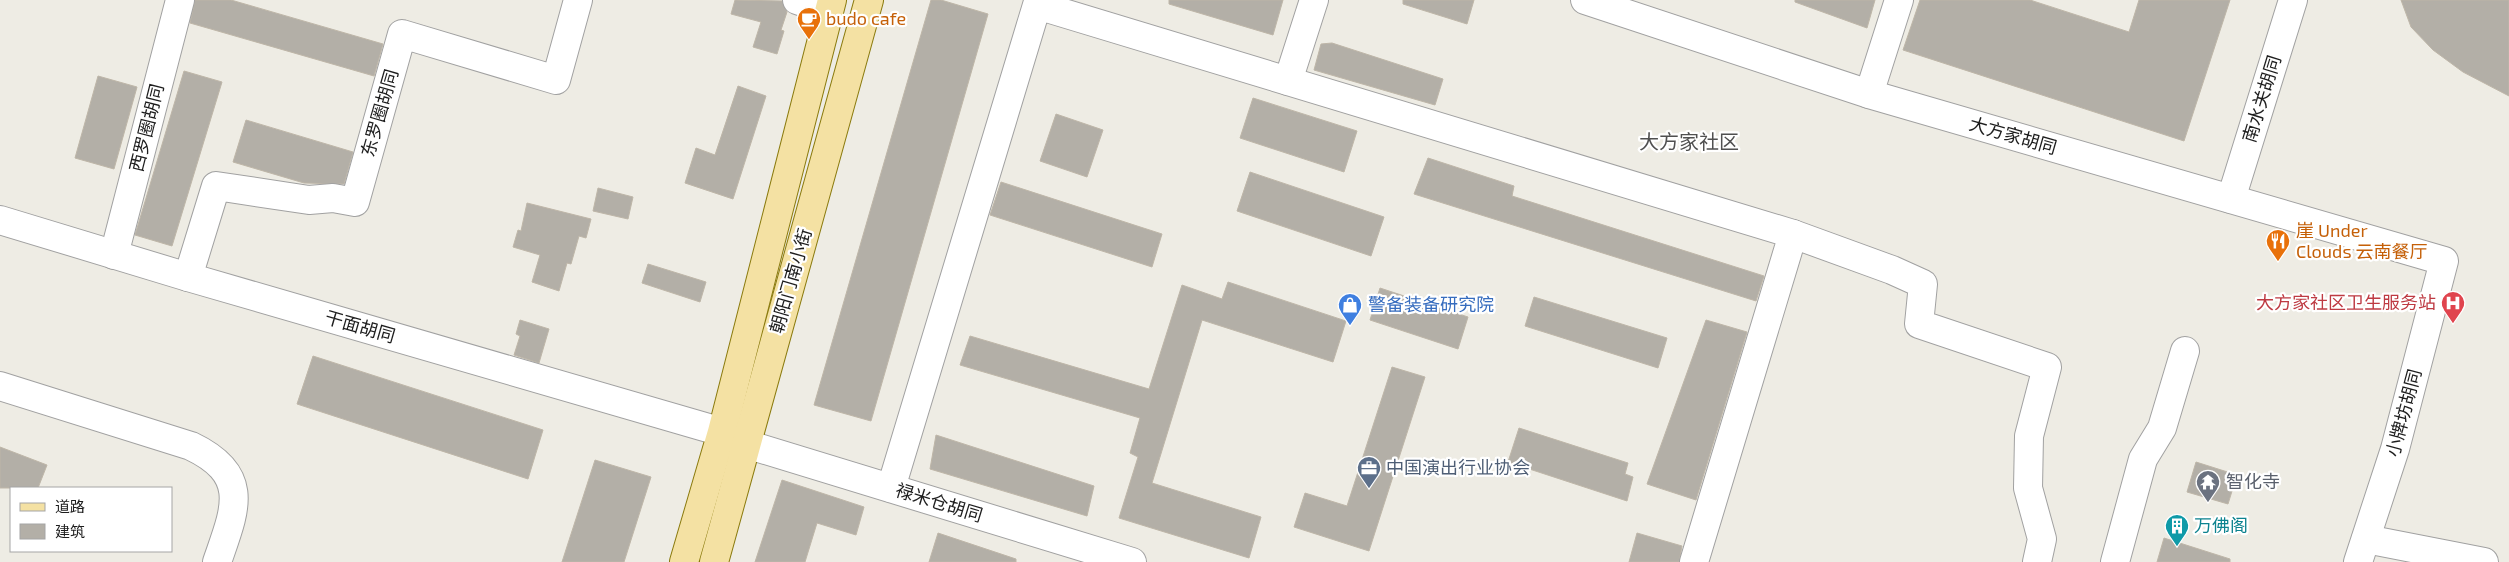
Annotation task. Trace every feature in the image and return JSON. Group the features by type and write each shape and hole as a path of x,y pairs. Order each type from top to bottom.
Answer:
{"main road":[{"name":"朝阳门南小街","path":"714,562 869,0"},
{"name":"朝阳门南小街","path":"684,562 722,432 831,5"}],"street":[{"name":"西罗圈胡同","path":"114,255 180,0"},
{"name":"东罗圈胡同","path":"188,277 216,186 309,200 333,198 355,202 402,34 556,80 578,0"},
{"path":"798,0 831,5"},
{"path":"1288,81 1314,0"},
{"name":"大方家胡同","path":"1585,0 1868,94 2444,261"},
{"path":"1868,94 1899,0"},
{"name":"南水关胡同","path":"2231,199 2293,0"},
{"path":"891,488 1037,5 1793,234 1892,270 1923,284 1919,324 2047,367 2029,436 2028,488 2042,539 2037,562"},
{"name":"干面胡同","path":"0,220 188,277 722,432"},
{"path":"1694,562 1793,234"},
{"name":"小牌坊胡同","path":"2362,550 2395,448 2444,261"},
{"path":"2115,562 2143,459 2162,428 2185,351"},
{"path":"0,386 183,443 210,455 225,470 233,488 234,506 217,562"},
{"name":"禄米仓胡同","path":"746,444 1132,562"},
{"path":"2362,550 2484,562"}],"building":[{"path":"195,0 231,0 383,44 374,76 190,23"},
{"path":"735,0 782,1 787,12 781,30 784,31 777,54 753,47 761,22 731,14"},
{"path":"931,0 941,0 988,14 871,421 814,405"},
{"path":"1169,0 1283,0 1273,35 1169,4"},
{"path":"1403,0 1474,0 1467,24 1403,4"},
{"path":"1795,0 1875,0 1867,28 1795,2"},
{"path":"1920,0 2030,0 2129,32 2139,0 2230,0 2184,141 1903,50"},
{"path":"2401,0 2509,0 2509,96 2463,72 2433,50 2411,27"},
{"path":"1332,43 1443,79 1435,105 1314,70 1321,44"},
{"path":"184,71 222,82 172,246 135,235"},
{"path":"98,76 137,87 114,169 75,158"},
{"path":"738,86 766,96 733,199 685,183 696,148 715,155"},
{"path":"1253,98 1357,131 1344,172 1240,138"},
{"path":"1056,114 1103,130 1087,177 1040,161"},
{"path":"246,120 353,152 344,184 304,183 233,162"},
{"path":"1428,158 1514,186 1512,196 1764,276 1756,301 1414,194"},
{"path":"1250,172 1384,217 1371,256 1237,211"},
{"path":"1001,182 1162,234 1152,267 990,215"},
{"path":"598,188 633,197 628,219 593,211"},
{"path":"527,203 591,219 586,238 579,236 571,264 567,263 559,291 532,282 540,255 513,247 518,230 521,231"},
{"path":"648,264 706,282 700,302 642,283"},
{"path":"1228,282 1346,321 1333,362 1202,320 1152,483 1261,517 1249,558 1119,518 1138,457 1130,453 1140,418 960,365 970,336 1149,389 1182,285 1222,299"},
{"path":"1380,288 1468,317 1458,349 1370,320"},
{"path":"1534,297 1667,338 1658,368 1525,326"},
{"path":"520,320 549,329 539,363 514,355 520,336 516,334"},
{"path":"1706,320 1747,332 1696,500 1647,484"},
{"path":"313,356 543,430 528,479 297,404"},
{"path":"1392,367 1425,377 1369,551 1294,527 1305,493 1347,506"},
{"path":"1519,428 1628,463 1625,474 1633,477 1627,501 1508,462"},
{"path":"936,435 1094,486 1087,516 930,469"},
{"path":"0,447 47,465 38,487 0,488"},
{"path":"595,460 651,477 624,562 562,562"},
{"path":"2196,462 2237,475 2228,504 2187,492"},
{"path":"782,480 864,507 856,535 817,523 805,562 755,562"},
{"path":"938,533 1016,559 1016,562 929,562"},
{"path":"1637,533 1682,546 1679,562 1629,562"},
{"name":"万佛阁","path":"2164,538 2230,559 2230,562 2157,562"}],"place":[{"name":"budo cafe","path":"809,40"},
{"name":"崖 Under Clouds 云南餐厅","path":"2278,262"},
{"name":"大方家社区卫生服务站","path":"2453,324"},
{"name":"警备装备研究院","path":"1350,326"},
{"name":"中国演出行业协会","path":"1369,489"},
{"name":"智化寺","path":"2208,503"},
{"name":"万佛阁","path":"2177,547"}],"district":[{"name":"大方家社区","path":"1689,142"}]}
